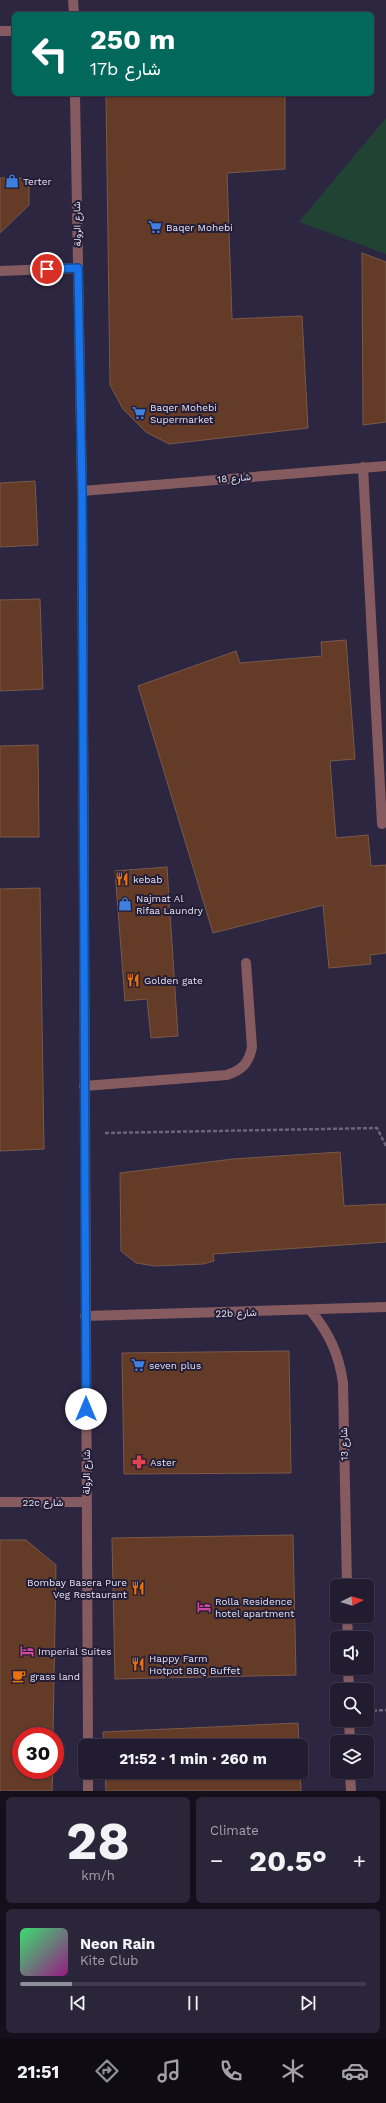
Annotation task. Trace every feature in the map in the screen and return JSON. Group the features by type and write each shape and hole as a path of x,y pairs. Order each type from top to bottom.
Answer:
{"street":[{"path":"74,0 74,12"},
{"path":"0,31 12,31"},
{"name":"شارع الرولة","path":"74,96 82,491 88,1739"},
{"path":"0,271 78,268"},
{"name":"شارع 18","path":"82,491 386,466"},
{"path":"364,467 382,824"},
{"path":"84,1086 227,1075 237,1072 245,1066 250,1058 252,1047 246,963"},
{"name":"22b شارع","path":"85,1316 386,1307"},
{"name":"شارع 13","path":"311,1310 324,1326 334,1344 340,1363 343,1383 347,1579"},
{"name":"22c شارع","path":"0,1502 86,1502"},
{"path":"88,1779 88,1791"},
{"path":"350,1779 351,1791"}],"path":[{"path":"84,1134 377,1128 386,1146"},
{"path":"374,1711 386,1710"}],"green space":[{"path":"386,118 386,254 299,222"}],"building":[{"path":"106,96 285,96 285,169 227,173 232,319 302,316 308,428 169,444 146,432 123,409 110,385"},
{"path":"0,178 29,178 29,205 0,233"},
{"path":"362,253 386,262 386,422 363,425"},
{"path":"35,481 38,545 0,547 0,483"},
{"path":"40,599 43,689 0,691 0,600"},
{"path":"346,640 355,759 330,761 336,838 368,835 371,866 386,865 386,953 370,955 371,964 329,968 323,905 213,933 138,686 236,651 240,663 322,656 321,642"},
{"path":"38,745 39,837 0,837 0,746"},
{"path":"167,867 178,1036 151,1038 147,999 125,1001 115,871"},
{"path":"40,888 44,1149 0,1151 0,889"},
{"path":"340,1152 344,1206 386,1204 386,1242 213,1254 214,1261 203,1264 155,1266 136,1263 121,1251 120,1173 233,1159"},
{"path":"289,1351 291,1473 124,1474 122,1353"},
{"name":"Rolla Residence hotel apartment","path":"293,1535 296,1675 115,1679 112,1538"},
{"name":"Imperial Suites","path":"0,1540 26,1540 56,1565 53,1727 12,1727 12,1779 53,1779 52,1791 0,1791"},
{"path":"298,1723 299,1739 104,1739 103,1732"},
{"path":"105,1779 300,1779 301,1791 106,1791"}],"place":[{"name":"Terter","path":"12,181"},
{"name":"Baqer Mohebi","path":"155,227"},
{"name":"Baqer Mohebi Supermarket","path":"139,413"},
{"name":"kebab","path":"122,879"},
{"name":"Najmat Al Rifaa Laundry","path":"125,904"},
{"name":"Golden gate","path":"133,980"},
{"name":"seven plus","path":"138,1365"},
{"name":"Aster","path":"139,1462"},
{"name":"Bombay Basera Pure Veg Restaurant","path":"138,1588"},
{"name":"Rolla Residence hotel apartment","path":"204,1607"},
{"name":"Imperial Suites","path":"27,1651"},
{"name":"Happy Farm Hotpot BBQ Buffet","path":"138,1664"},
{"name":"grass land","path":"19,1676"}],"route":[{"path":"47,269 78,268 82,491 86,1409"}]}
